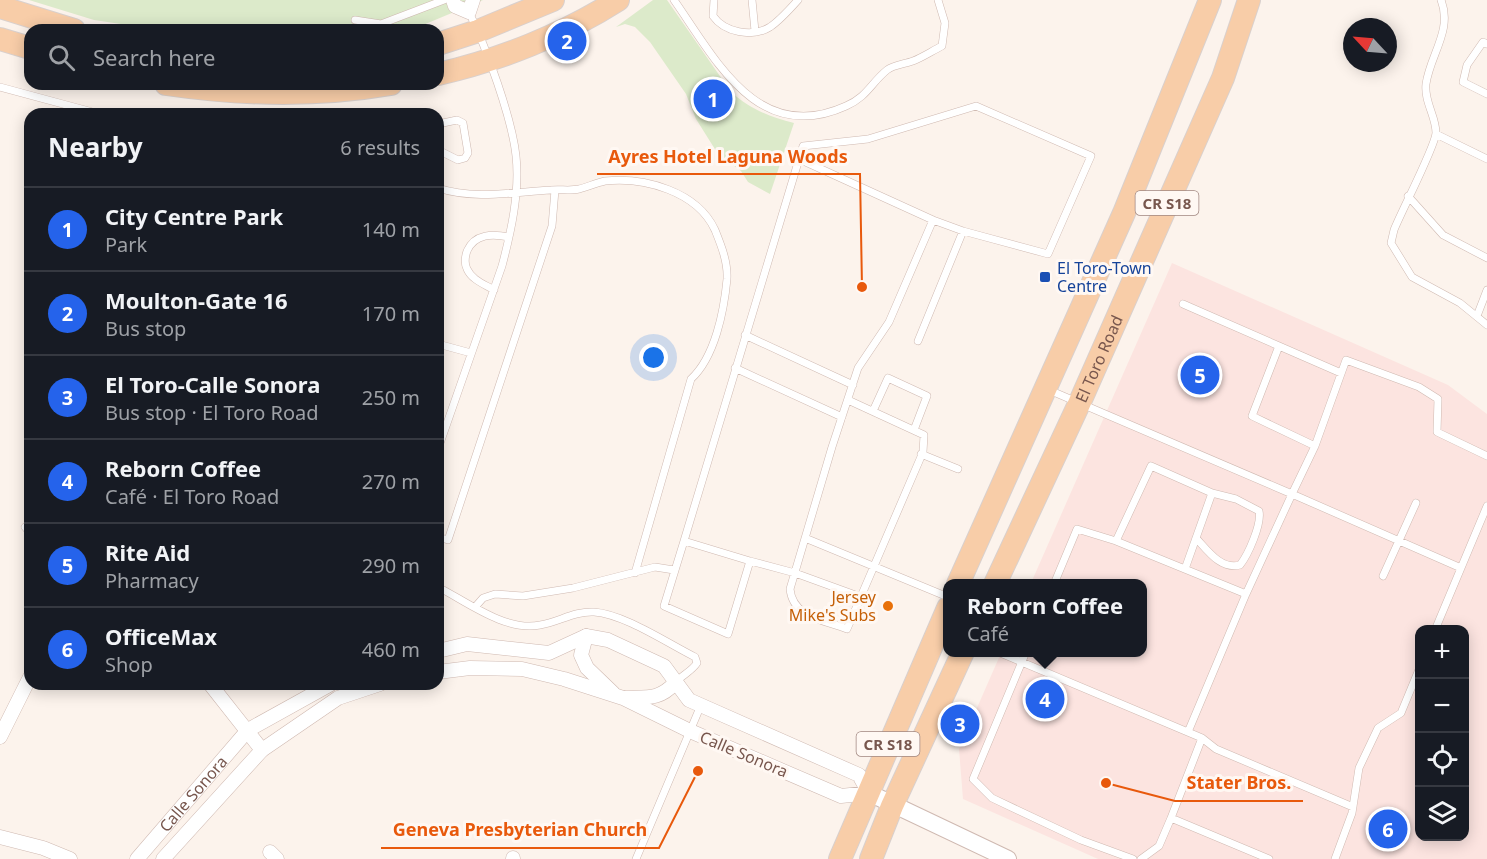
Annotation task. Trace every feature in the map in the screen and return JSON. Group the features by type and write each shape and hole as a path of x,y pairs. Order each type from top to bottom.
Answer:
{"main road":[{"path":"444,39 473,14 553,0"},
{"path":"444,72 553,34 618,0"},
{"name":"CR S18","path":"960,579 1124,213 1210,0"},
{"name":"El Toro Road","path":"997,579 1079,404 1223,78 1249,0"},
{"path":"0,7 55,24"},
{"path":"0,39 24,46"},
{"path":"218,90 288,94 349,90"},
{"name":"CR S18","path":"840,859 943,620"},
{"name":"CR S18","path":"872,859 892,806 961,657"}],"street":[{"path":"453,0 455,6 473,14"},
{"path":"444,650 467,645 549,653 586,636"},
{"name":"Calle Sonora","path":"675,683 664,694 657,697 619,696 587,668 581,655 586,636 608,640 650,657 664,666 689,700 859,775 869,794"},
{"name":"Calle Sonora","path":"444,671 470,668 522,669 619,696 690,731 841,796 869,794 1008,859"},
{"path":"0,736 24,689"},
{"path":"215,690 262,750"},
{"name":"Calle Sonora","path":"137,859 248,730 320,690"},
{"name":"Calle Sonora","path":"163,859 262,750 338,698 362,690"},
{"path":"0,837 44,848 70,859"}],"lane":[{"path":"355,20 381,24 444,0"},
{"path":"674,0 728,76 751,100 785,114 817,115 846,106 866,95 888,69 913,61 942,46 945,23 938,0"},
{"path":"714,0 713,16 718,23 734,32 768,28 798,0"},
{"path":"752,0 755,31"},
{"path":"1441,0 1445,9 1444,28 1426,82 1426,100 1436,134 1408,196 1391,243 1412,277 1460,303 1487,325"},
{"path":"444,432 494,290 509,237 515,192 516,157 505,112 473,14"},
{"path":"1487,44 1483,42 1467,65 1463,82 1487,94"},
{"path":"0,87 78,108"},
{"path":"750,561 728,634 664,606 735,368 745,335 799,159 803,146 868,139 976,106 1091,156 1048,254 963,231 933,220 799,159"},
{"path":"444,123 457,120 463,123 468,153 465,158 458,160 444,153"},
{"path":"1436,134 1487,159"},
{"path":"444,189 465,194 579,189 605,181 637,182 668,189 691,202 710,220 723,252 727,273 724,302 703,368 691,380 635,573"},
{"path":"444,539 448,540 552,226 555,190"},
{"path":"1408,196 1443,235 1487,258"},
{"path":"848,400 924,435 921,454 848,629 799,612 791,601 790,589 842,417 858,368 889,322 933,220"},
{"path":"918,341 963,231"},
{"path":"494,290 476,280 467,271 466,254 470,245 484,236 509,237"},
{"path":"1477,316 1487,290"},
{"path":"1183,304 1341,373"},
{"path":"745,335 853,386"},
{"path":"444,346 471,353"},
{"path":"1280,346 1252,416 1315,446"},
{"path":"1188,732 1246,594 1315,446 1346,360 1419,387 1438,399 1437,432 1487,456"},
{"path":"735,368 842,417"},
{"path":"873,411 888,378 927,396 914,430"},
{"path":"1046,388 1461,568"},
{"path":"921,454 958,469"},
{"path":"1116,541 1151,466 1212,493 1255,507 1261,518 1245,559 1240,565 1230,567 1221,562 1196,538"},
{"path":"1185,569 1212,493"},
{"path":"1383,576 1416,503"},
{"path":"1437,625 1487,506"},
{"path":"1056,579 1077,529 1116,541 1246,594"},
{"path":"805,538 943,595"},
{"path":"684,541 795,573 861,597"},
{"path":"476,606 483,597 495,594 524,596 655,567 674,570"},
{"path":"444,590 496,618 529,627 594,612 620,619 695,657 697,663 693,669 675,683"},
{"path":"1010,657 1202,738 1216,749 1353,807"},
{"path":"1024,657 973,779 992,798 1081,840 1134,859"},
{"path":"1335,859 1353,807 1359,768 1378,728 1401,713 1415,677"},
{"path":"636,859 701,705"},
{"path":"1141,859 1159,846 1202,738"},
{"path":"1171,818 1269,859"}],"shaded area":[{"path":"1172,263 1448,385 1487,414 1487,859 1098,859 963,799 959,749 999,657 1147,657 1147,579 1033,579"}],"green space":[{"path":"29,0 483,0 425,24 121,24 94,20"},
{"path":"653,0 667,0 731,92 761,112 794,123 770,194 748,182 741,171 718,154 696,119 686,94 650,42 635,27 625,24 616,27"}],"place":[{"name":"Moulton-Gate 16","path":"567,41"},
{"name":"City Centre Park","path":"713,99"},
{"name":"El Toro-Town Centre","path":"1045,277"},
{"name":"Ayres Hotel Laguna Woods","path":"862,287"},
{"name":"Rite Aid","path":"1200,375"},
{"name":"Jersey Mike's Subs","path":"888,606"},
{"name":"Reborn Coffee","path":"1045,699"},
{"name":"El Toro-Calle Sonora","path":"960,724"},
{"name":"Geneva Presbyterian Church","path":"698,771"},
{"name":"Stater Bros.","path":"1106,783"},
{"name":"OfficeMax","path":"1388,829"}]}
